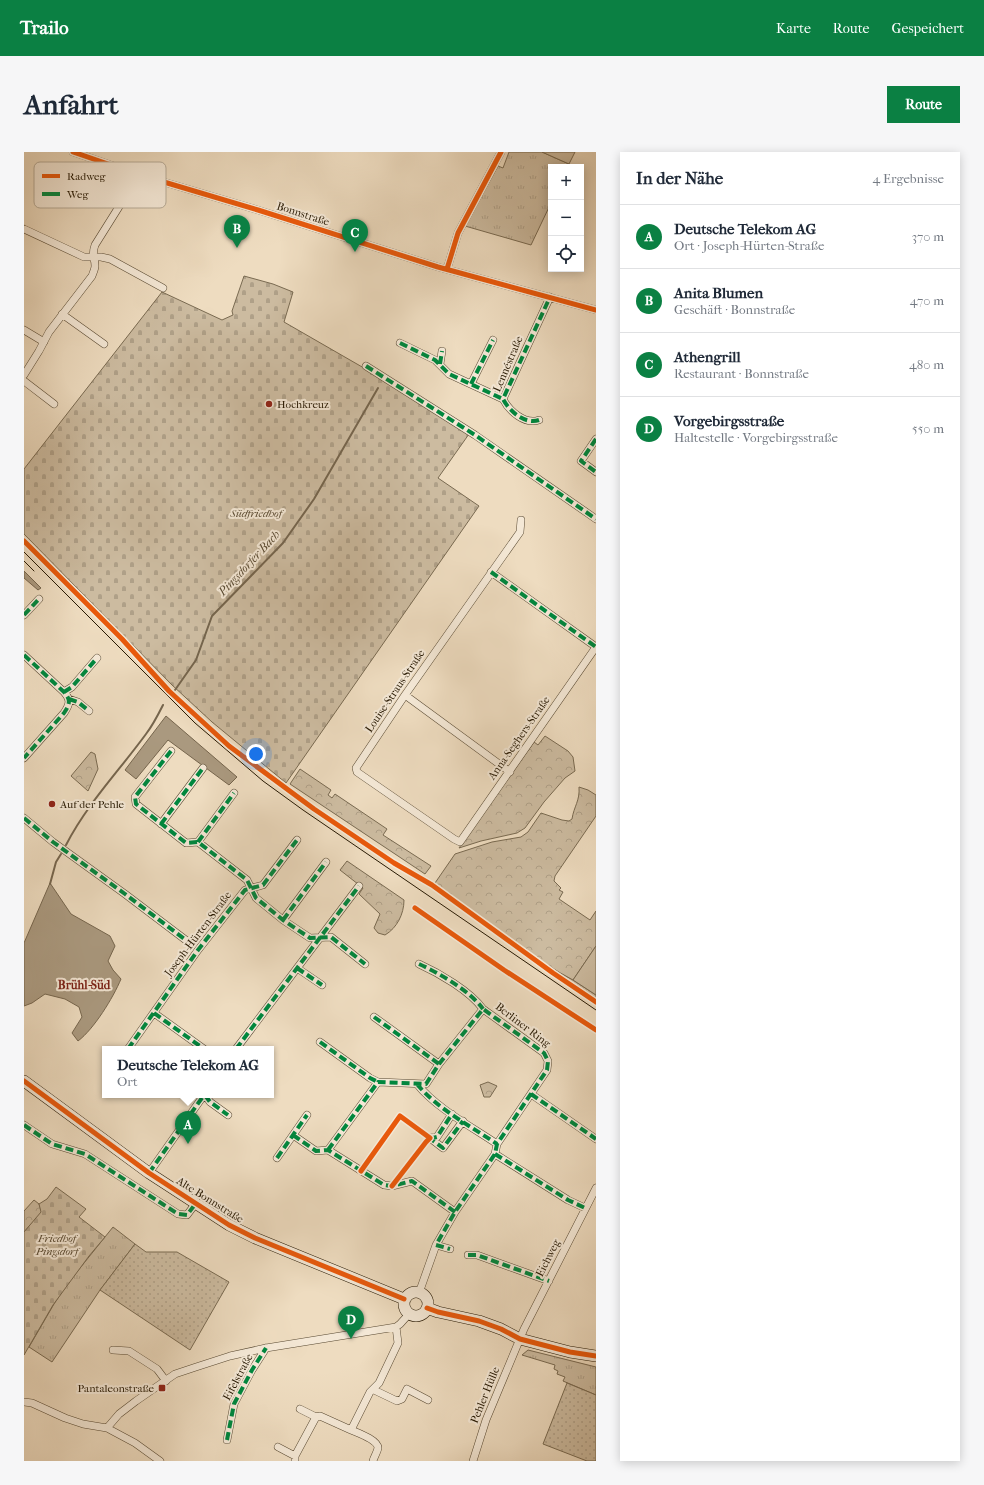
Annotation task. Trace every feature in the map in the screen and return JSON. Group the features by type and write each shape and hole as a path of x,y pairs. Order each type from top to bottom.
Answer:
{"main road":[{"name":"Alte Bonnstraße","path":"24,1081 149,1173 229,1225 255,1238 404,1299"},
{"path":"411,1293 419,1293 426,1298 427,1308 420,1315 413,1316 409,1314 404,1306 404,1299 411,1293"},
{"path":"427,1308 438,1312 479,1321 501,1329 520,1339 570,1352 596,1356"}],"street":[{"name":"Bonnstraße","path":"73,152 102,162"},
{"path":"447,269 458,233 501,152"},
{"name":"Bonnstraße","path":"166,183 447,269 596,310"},
{"path":"24,375 49,332 92,276 96,266 93,257 94,245 118,208"},
{"path":"24,229 84,257 110,259 163,288"},
{"name":"Lennéstraße","path":"539,420 534,422 526,420 506,406 503,399 550,297"},
{"path":"62,314 104,344"},
{"path":"24,330 44,342"},
{"path":"471,384 493,340"},
{"path":"400,343 435,360 449,374 503,399"},
{"path":"440,364 442,351"},
{"path":"366,366 475,435 596,519"},
{"path":"24,381 54,404"},
{"path":"596,439 581,461 596,472"},
{"name":"Louise-Straus-Straße","path":"460,842 357,772 356,768 490,572 520,532 521,520"},
{"path":"490,572 596,647"},
{"path":"24,615 39,599"},
{"name":"Anna-Seghers-Straße","path":"460,842 596,647"},
{"path":"24,655 64,692 69,699 70,706 24,758"},
{"path":"64,692 72,687 97,658"},
{"path":"405,695 510,772"},
{"path":"69,699 78,702 89,711"},
{"path":"171,750 136,797 136,804 186,843 198,842 247,880 256,898 283,920 310,938 331,937 365,964"},
{"path":"161,824 204,768"},
{"path":"198,842 234,793"},
{"path":"24,818 53,842 191,944"},
{"name":"Joseph-Hürten-Straße","path":"130,1046 198,950 244,890 263,885 297,840"},
{"path":"283,920 326,862"},
{"path":"238,1046 359,886"},
{"path":"419,964 434,970 476,1000 483,1009"},
{"path":"297,968 322,986"},
{"name":"Berliner Ring","path":"418,1084 426,1084 483,1009 544,1053 548,1061 547,1070 497,1144 495,1154 455,1212 436,1245 419,1293"},
{"path":"154,1013 200,1046"},
{"path":"374,1017 440,1064"},
{"path":"320,1042 370,1078 378,1082 418,1084 424,1092 452,1114 497,1144"},
{"path":"328,1150 378,1082"},
{"path":"532,1094 596,1138"},
{"path":"149,1173 203,1098"},
{"path":"207,1098 210,1102 228,1115"},
{"path":"452,1114 437,1136 430,1138 444,1148 463,1121"},
{"path":"277,1158 307,1115"},
{"name":"Alte Bonnstraße","path":"24,1125 52,1144 85,1154 178,1214 187,1215 196,1204"},
{"path":"293,1135 316,1151 328,1150 384,1185 392,1186 412,1181 455,1212"},
{"path":"495,1154 568,1200 585,1208"},
{"name":"Eichweg","path":"520,1339 596,1188"},
{"path":"436,1245 450,1249"},
{"path":"468,1255 476,1255 549,1281"},
{"path":"107,1428 119,1414 136,1401 175,1374 196,1366 230,1356 266,1348 396,1327 409,1314"},
{"path":"351,1430 370,1392 374,1390 379,1383 398,1343 396,1327"},
{"name":"Pehler Hülle","path":"473,1461 486,1420 520,1339"},
{"name":"Eifelstraße","path":"227,1440 234,1404 252,1370 266,1348"},
{"path":"113,1350 129,1351 157,1369 166,1381"},
{"path":"374,1390 397,1401 402,1399 407,1389 428,1400"},
{"path":"24,1402 32,1403 65,1418 83,1424 107,1428 135,1443 160,1461"},
{"path":"300,1409 316,1417 320,1416 374,1441 377,1444 378,1450 373,1461"},
{"path":"278,1448 295,1458 316,1417"}],"green space":[{"path":"509,152 542,152 569,164 548,164 548,209 531,245 465,226 498,166 503,168"},
{"path":"542,152 575,152 569,164"},
{"name":"Südfriedhof","path":"244,276 273,284 293,292 284,322 383,379 469,434 438,478 479,506 286,783 212,722 172,685 24,534 24,469 162,292 222,320 233,315 232,311"},
{"path":"545,736 568,751 573,757 575,771 565,778 544,802 525,828 517,833 481,841 459,848 534,742 538,745"},
{"path":"91,752 95,754 98,769 88,791 71,776"},
{"path":"300,769 331,790 328,795 332,798 335,794 387,829 383,835 431,866 425,874 290,784"},
{"path":"579,787 596,795 596,816 555,876 554,881 561,888 559,890 563,892 559,899 590,920 596,911 596,946 573,980 536,957 454,900 435,883 455,854 492,842 521,837 528,832 541,813 562,820 569,821 572,819 579,796"},
{"path":"347,861 404,900 403,910 399,920 393,929 385,935 378,933 374,928 380,914 359,894 363,888 340,870"},
{"path":"596,946 596,995 573,980"},
{"path":"555,970 596,995 596,1000"},
{"path":"488,1082 497,1086 490,1097 484,1097 480,1085"},
{"name":"Friedhof Pingsdorf","path":"56,1187 86,1209 79,1217 105,1237 53,1305 24,1355 24,1232 41,1212 39,1204 47,1199"},
{"path":"34,1200 39,1204 42,1212 24,1232 24,1211"},
{"path":"113,1227 135,1244 100,1290 52,1362 29,1347 68,1283"},
{"path":"135,1244 146,1252 177,1252 229,1282 190,1350 100,1290"},
{"path":"528,1350 596,1367 596,1395 563,1381 565,1377 557,1374 558,1371 554,1369 555,1365 522,1355"},
{"path":"567,1383 596,1395 596,1461 587,1461 543,1444"}],"shaded area":[{"path":"24,571 41,588 38,590 24,578"},
{"path":"166,716 237,777 229,785 168,740 136,779 125,770"},
{"path":"50,883 71,914 110,936 115,946 108,961 113,970 121,979 102,1013 84,1036 78,1041 72,1033 82,1017 79,1007 65,999 45,994 32,1003 24,1006 24,943"}],"waterway":[{"name":"Pingsdorfer Bach","path":"175,690 196,660 212,616 283,543 314,499 378,388"},
{"name":"Pingsdorfer Bach","path":"66,845 74,830 93,802 149,731 163,705"},
{"name":"Pingsdorfer Bach","path":"50,884 56,862 61,854"}],"tram line":[{"path":"24,552 195,723 263,781 303,810 596,1010"},
{"path":"24,561 34,571"}],"marked path":[{"path":"539,420 528,421 523,419 513,412 503,399 550,297"},
{"path":"471,384 493,340"},
{"path":"400,343 435,360 449,374 503,399"},
{"path":"440,364 442,351"},
{"path":"366,366 475,435 596,519"},
{"path":"596,439 581,461 596,472"},
{"path":"491,572 596,647"},
{"path":"24,615 39,599"},
{"path":"24,655 64,692 69,700 68,707 64,713 24,758"},
{"path":"64,692 72,687 97,658"},
{"path":"69,699 78,702 89,711"},
{"path":"171,751 135,797 136,804 186,843 198,842 247,880 256,898 283,920 310,938 331,937 365,964"},
{"path":"161,824 203,768"},
{"path":"198,842 234,793"},
{"path":"24,818 53,842 191,944"},
{"path":"130,1046 198,950 245,890 263,885 297,840"},
{"path":"283,920 326,862"},
{"path":"238,1046 359,886"},
{"path":"419,964 445,977 462,989 483,1009"},
{"path":"297,968 322,985"},
{"path":"328,1150 378,1082 426,1084 439,1064 483,1009 544,1053 548,1061 547,1070 497,1144 495,1154 455,1212 436,1245 450,1249"},
{"path":"154,1013 200,1046"},
{"path":"374,1017 439,1064"},
{"path":"320,1042 370,1078 378,1082"},
{"path":"417,1084 444,1109 497,1144"},
{"path":"531,1094 596,1139"},
{"path":"149,1173 202,1098"},
{"path":"207,1098 210,1102 228,1115"},
{"path":"429,1139 437,1137 452,1114"},
{"path":"277,1158 307,1115"},
{"path":"428,1137 443,1148 463,1121"},
{"path":"24,1125 52,1144 85,1154 178,1214 187,1215 196,1203"},
{"path":"293,1135 316,1151 328,1150 384,1185 392,1186 412,1181 455,1212"},
{"path":"495,1154 568,1200 585,1208"},
{"path":"468,1255 477,1255 549,1281"},
{"path":"227,1440 234,1404 252,1370 266,1348"}],"cycle path":[{"path":"73,152 102,162"},
{"path":"447,269 458,233 501,152"},
{"path":"166,183 438,267 596,310"},
{"path":"24,541 122,639 169,691 229,746 314,809 394,863 432,885 553,973 596,1002"},
{"path":"415,908 504,970 596,1030"},
{"path":"24,1081 149,1173 229,1225 255,1238 404,1299"},
{"path":"361,1171 400,1116 430,1138 392,1186"},
{"path":"427,1308 438,1312 479,1321 501,1329 520,1339 570,1352 596,1356"}],"place":[{"name":"Anita Blumen","path":"237,248"},
{"name":"Athengrill","path":"355,252"},
{"name":"Hochkreuz","path":"269,404"},
{"name":"Auf der Pehle","path":"52,804"},
{"name":"Deutsche Telekom AG","path":"188,1144"},
{"name":"Vorgebirgsstraße","path":"351,1339"},
{"name":"Pantaleonstraße","path":"162,1388"}],"district":[{"name":"Brühl-Süd","path":"84,985"}]}
